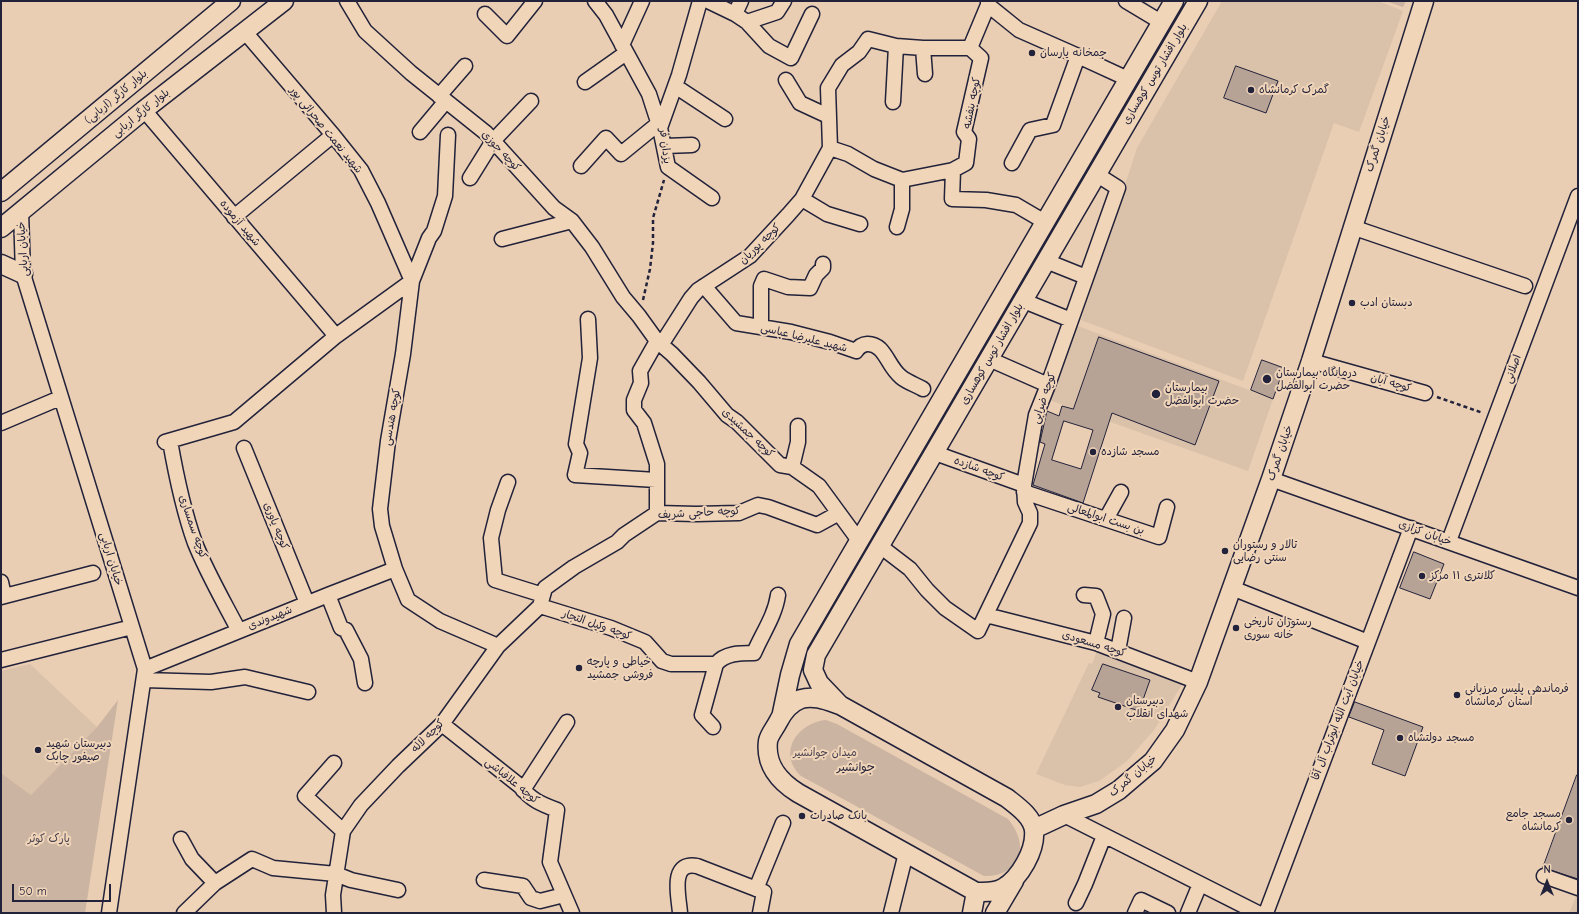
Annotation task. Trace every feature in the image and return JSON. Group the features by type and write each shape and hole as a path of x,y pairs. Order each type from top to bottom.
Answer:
{"main road":[{"name":"بلوار کارگر اربابی","path":"1,228 144,110 284,1"},
{"name":"بلوار افشار توس کوهساری","path":"782,713 799,644 860,542 1174,1"},
{"name":"بلوار افشار توس کوهساری","path":"840,705 819,683 813,670 816,655 1198,1"},
{"name":"خیابان گمرک","path":"1034,829 1064,815 1096,804 1119,790 1153,761 1175,730 1198,682 1272,479 1311,361 1424,1"},
{"name":"بلوار کارگر (اربابی)","path":"1,192 221,4"},
{"path":"1,264 23,274"},
{"path":"995,913 1027,859 1033,844 1034,829 1025,813 1007,798 840,705 819,698 801,699 789,706 782,713 768,740 768,756 774,770 784,784 976,892 991,892 1003,888 1018,874"},
{"path":"972,913 976,892"}],"street":[{"name":"کوچه جوزی","path":"346,1 365,31 411,73 486,133 554,208 572,221 592,248 623,297 639,316"},
{"path":"486,14 507,36 535,1"},
{"path":"581,166 606,138 621,154 660,125 649,94 606,15 595,1"},
{"path":"585,82 624,49 642,1"},
{"name":"یزدان فر","path":"668,167 660,125 675,86 700,1"},
{"path":"708,1 738,7 747,22 769,46 791,58 812,14"},
{"path":"747,22 777,12 784,1"},
{"path":"1126,1 1161,22"},
{"path":"1045,222 1016,205 986,200 952,199 953,170 902,180 874,169 848,154 830,148 828,88 842,65 859,52 868,39 896,46 923,48 970,48 988,3 1019,30 1128,80"},
{"name":"شهید نعمت صحرائی پور","path":"245,32 361,170 378,203 412,281"},
{"path":"892,102 896,46"},
{"path":"923,48 925,74"},
{"name":"کوچه بنفشه","path":"953,170 966,163 969,139 964,132 981,58 970,48"},
{"path":"1012,163 1030,130 1053,124 1078,56"},
{"path":"420,132 465,66"},
{"path":"786,80 800,102 828,116"},
{"path":"675,86 724,119"},
{"path":"470,178 493,141 531,101"},
{"name":"شهید آزموده","path":"144,110 336,336"},
{"path":"234,217 333,135"},
{"name":"کوچه هندسی","path":"448,136 445,196 434,231 429,238 412,281 403,354 388,441 380,509 382,526 408,600 440,620 498,646"},
{"path":"665,146 692,145"},
{"name":"کوچه پوریان","path":"657,513 656,480 658,464 644,423 634,410 634,400 640,383 640,371 691,298 704,286 750,256 766,241 802,199 830,148"},
{"path":"668,167 712,198"},
{"name":"کوچه ضرابی","path":"880,546 910,569 927,590 945,608 978,631 1030,523 1030,513 1025,502 1024,488 1036,415 1118,188 1096,174"},
{"path":"897,227 902,209 902,180"},
{"name":"اصلانی","path":"1450,542 1578,196"},
{"path":"802,199 828,214 860,224"},
{"name":"خیابان اربابی","path":"20,212 23,274 60,398 132,627 144,674 109,913"},
{"path":"502,239 572,221"},
{"path":"1352,227 1525,286"},
{"path":"1046,261 1086,277"},
{"path":"761,326 761,286 764,279 788,287 810,288 816,275 823,268 823,264"},
{"path":"336,336 412,281"},
{"name":"شهید علیرضا عباسی","path":"704,286 736,323 761,326 830,342 856,351 865,343 872,344 880,350 889,365 901,378 923,389"},
{"path":"1024,301 1071,320"},
{"name":"کوچه جمشیدی","path":"639,316 659,343 699,382 727,415 738,422 780,465 792,467 819,486 860,542"},
{"path":"588,319 590,358 576,444 580,453 575,474 656,480"},
{"name":"کوچه سمساری","path":"239,631 195,542 176,477 168,442 234,422 336,336"},
{"path":"989,360 1048,385"},
{"name":"کوچه آبان","path":"1311,361 1425,393"},
{"path":"1,423 60,398"},
{"path":"792,467 798,442 798,426"},
{"name":"کوچه یاوری","path":"244,448 307,603"},
{"name":"کوچه شازده","path":"935,453 1024,488"},
{"name":"خیابان کزازی","path":"1272,479 1578,588"},
{"name":"کوچه وکیل التجار","path":"508,482 498,510 491,538 495,580 542,601 645,642 662,661 671,664 716,664"},
{"name":"بن بست ابوالمعالی","path":"1024,488 1158,537 1167,508"},
{"path":"1106,519 1121,492"},
{"name":"کوچه حاجی شریف","path":"542,601 545,588 574,567 617,542 624,535 657,513 740,513 758,506 768,507 817,525 839,513"},
{"name":"خیابان آیت الله ابوتراب آل آقا","path":"1266,913 1411,528"},
{"name":"شهیدوندی","path":"144,674 239,631 396,569"},
{"path":"1,582 3,597 93,573"},
{"path":"1232,588 1368,642"},
{"path":"328,595 341,628 346,630 361,659 365,683"},
{"path":"713,727 702,715 716,664 721,658 740,653 754,654 770,621 778,595"},
{"path":"1084,595 1096,596 1103,614 1096,643"},
{"name":"کوچه لاله","path":"334,913 333,895 343,831 361,805 398,766 442,724 498,646 542,601"},
{"name":"کوچه مسعودی","path":"986,615 1096,643 1198,682"},
{"path":"1118,651 1124,618"},
{"path":"1,660 132,627"},
{"path":"144,674 212,682 245,677 308,692"},
{"path":"523,790 567,722"},
{"name":"کوچه علافباشی","path":"442,724 520,786 526,795 540,804 557,810 550,862 572,913"},
{"path":"334,763 305,796 343,831"},
{"path":"1064,815 1258,913"},
{"path":"756,889 783,823"},
{"path":"1076,903 1104,836"},
{"path":"181,840 192,859 216,883"},
{"path":"891,913 906,853"},
{"path":"184,913 216,883 252,859 272,868 336,874 351,880 398,890"},
{"path":"680,913 679,900 673,886 680,871 690,864 764,892 760,913"},
{"path":"1544,876 1578,888"},
{"path":"484,880 523,886 531,898 540,900 564,895"},
{"path":"1188,913 1200,884"},
{"path":"1135,913 1141,900 1168,913"}],"path":[{"name":"یزدان فر","path":"639,316 650,269 653,243 653,218 662,183 668,167"},
{"path":"1425,393 1496,417"}],"shaded area":[{"path":"1222,1 1378,1 1403,11 1359,132 1334,123 1243,381 1081,320 1137,148"},
{"name":"بیمارستان حضرت ابوالفضل","path":"1075,325 1273,399 1248,471 1049,400"},
{"name":"دبیرستان شهدای انقلاب","path":"1097,651 1183,683 1154,730 1126,762 1099,781 1080,787 1065,785 1036,774 1089,663 1092,664"},
{"name":"دبیرستان شهید صیفور چابک","path":"30,664 97,727 31,795 1,773 1,671"},
{"path":"1578,892 1578,913 1569,913"}],"green space":[{"path":"1386,1 1406,1 1403,7"},
{"name":"پارک کوثر","path":"118,700 85,913 1,913 1,773 31,795 97,727"},
{"name":"میدان جوانشیر","path":"826,720 837,724 1008,819 1015,829 1019,839 1020,849 1018,858 1013,866 996,875 984,876 801,776 794,767 791,758 791,749 794,740 806,727 816,722"}],"building":[{"name":"گمرک کرمانشاه","path":"1236,66 1278,81 1266,113 1224,98"},
{"path":"1099,337 1219,381 1195,445 1112,413 1083,503 1033,485 1045,444 1040,442 1047,411 1059,416 1062,406 1073,409","holes":["1064,421 1093,430 1081,469 1052,460"]},
{"name":"درمانگاه بیمارستان حضرت ابوالفضل","path":"1262,360 1284,368 1273,399 1251,390"},
{"name":"کلانتری ۱۱ مرکز","path":"1414,552 1444,564 1430,599 1400,588"},
{"path":"1103,664 1150,680 1139,711 1098,697 1100,693 1092,690"},
{"name":"مسجد دولتشاه","path":"1355,702 1423,727 1405,776 1372,764 1384,730 1349,717"},
{"name":"مسجد جامع کرمانشاه","path":"1578,775 1578,879 1543,868"}],"place":[{"name":"جمخانه یارسان","path":"1032,53"},
{"name":"گمرک کرمانشاه","path":"1251,90"},
{"name":"دبستان ادب","path":"1352,303"},
{"name":"درمانگاه بیمارستان حضرت ابوالفضل","path":"1267,379"},
{"name":"بیمارستان حضرت ابوالفضل","path":"1156,394"},
{"name":"مسجد شازده","path":"1093,452"},
{"name":"تالار و رستوران سنتی رضایی","path":"1225,551"},
{"name":"کلانتری ۱۱ مرکز","path":"1422,576"},
{"name":"رستوران تاریخی خانه سوری","path":"1236,628"},
{"name":"خیاطی ‌‌و‌ پارچه فروشی جمشید","path":"579,668"},
{"name":"فرماندهی پلیس مرزبانی استان کرمانشاه","path":"1457,695"},
{"name":"دبیرستان شهدای انقلاب","path":"1118,707"},
{"name":"مسجد دولتشاه","path":"1400,738"},
{"name":"دبیرستان شهید صیفور چابک","path":"38,750"},
{"name":"بانک صادرات","path":"802,816"},
{"name":"مسجد جامع کرمانشاه","path":"1569,820"}],"district":[{"name":"جوانشیر","path":"856,768"}]}
